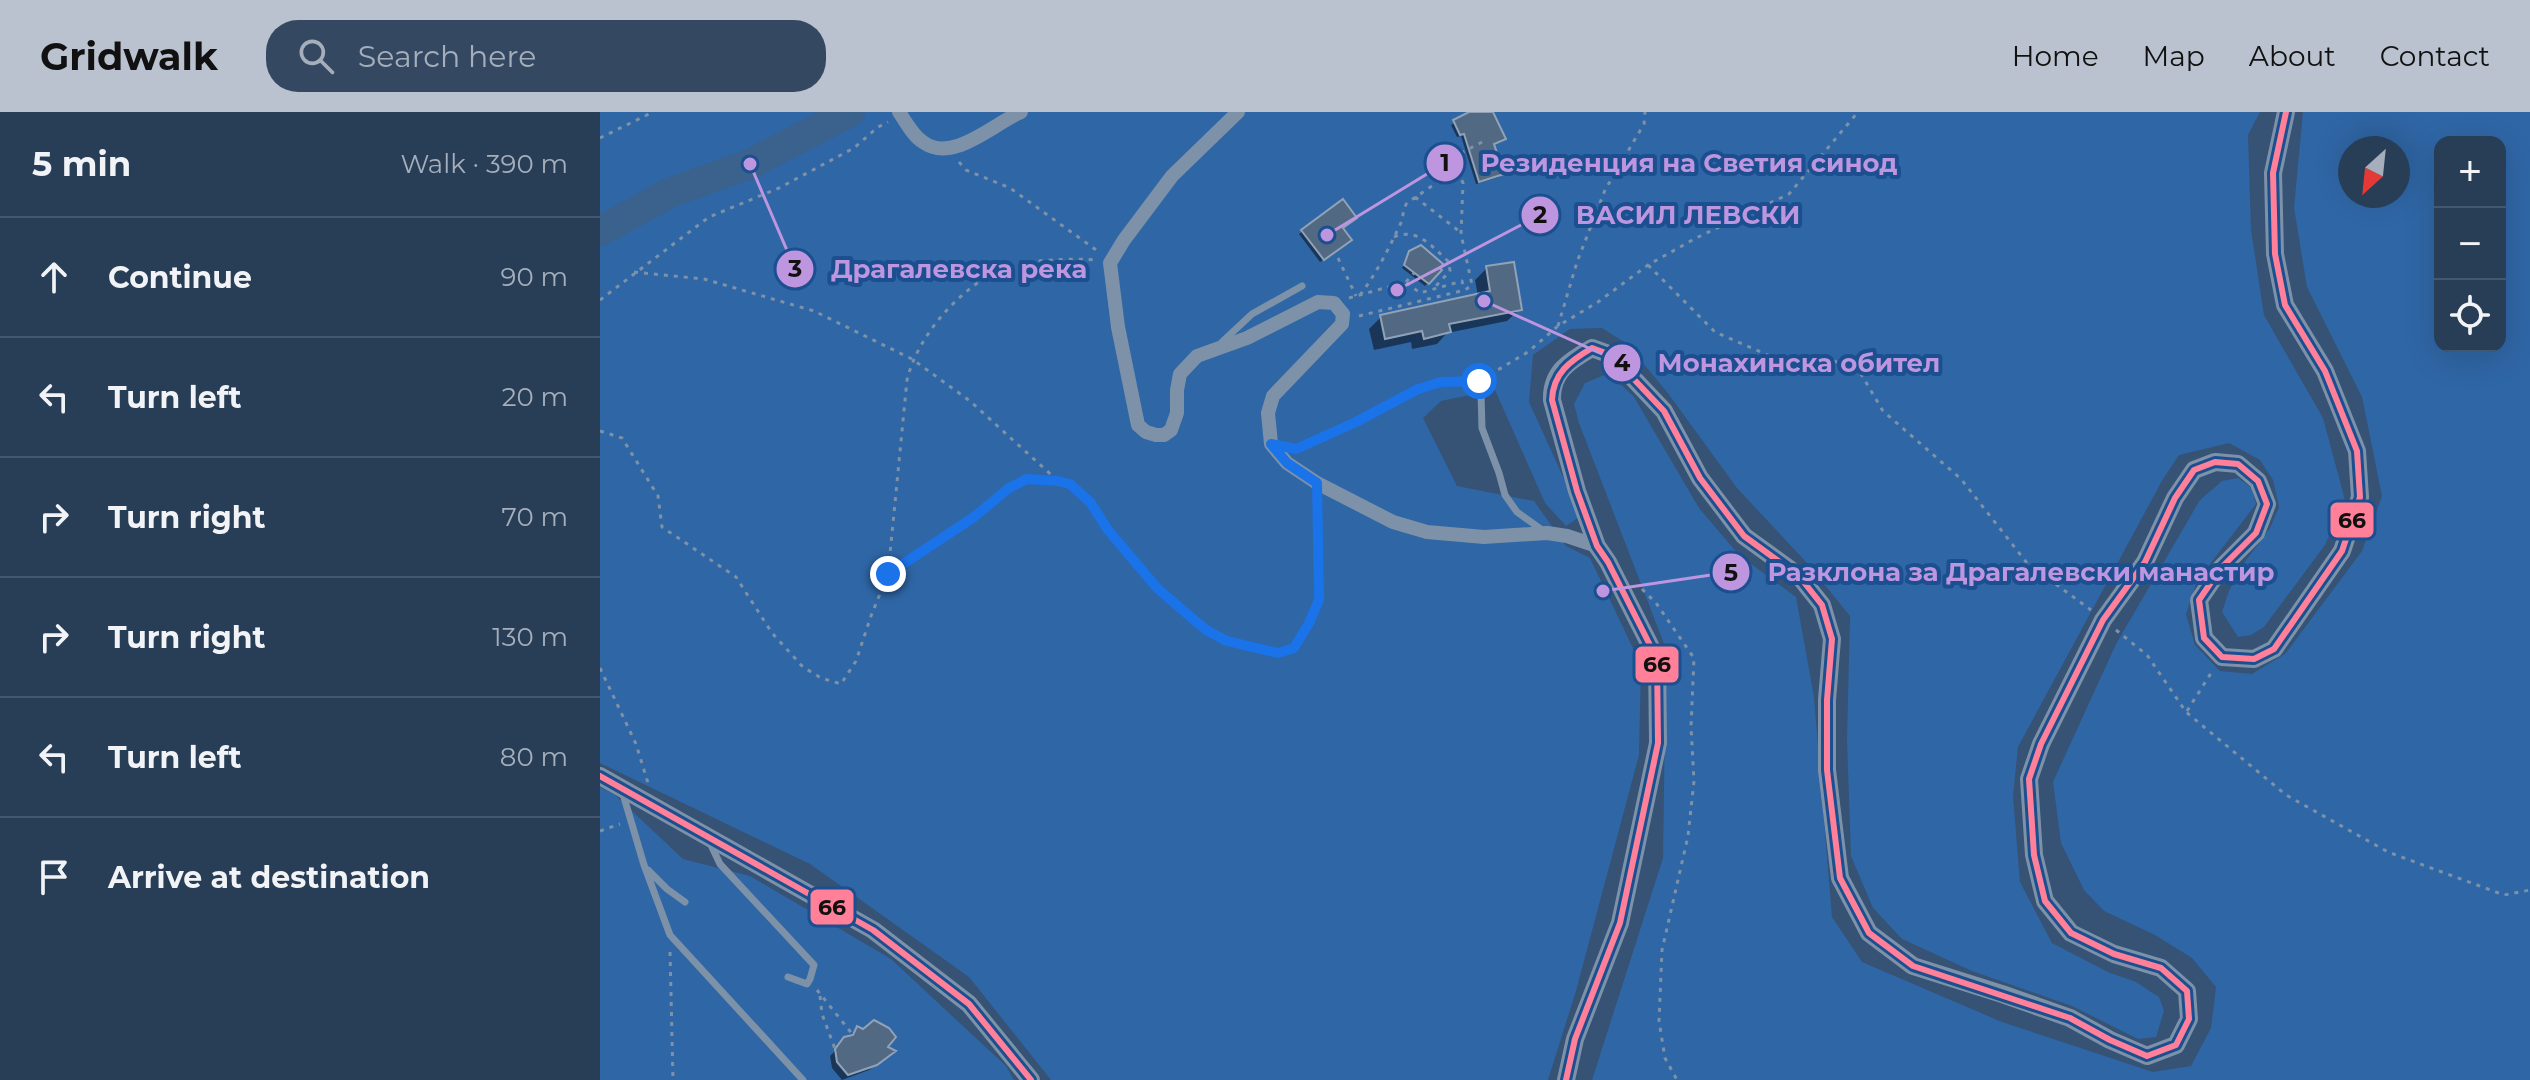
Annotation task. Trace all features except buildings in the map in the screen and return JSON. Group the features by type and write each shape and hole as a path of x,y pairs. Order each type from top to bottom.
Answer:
{"street":[{"path":"900,114 920,141 935,149 948,149 977,138 1004,119 1021,112"},
{"path":"1238,112 1172,176 1110,263 1118,327 1138,425 1146,432 1164,435 1171,430 1177,413 1180,374 1197,356 1247,338 1318,302 1334,303 1341,309 1343,319 1338,328 1273,396 1268,413 1271,444 1287,463 1317,483 1393,522 1427,532 1484,537 1547,533 1597,546"},
{"path":"1566,1080 1575,1039 1620,923 1658,743 1657,659 1597,546 1577,491 1552,400 1551,387 1560,372 1572,359 1592,348 1611,355 1664,411 1700,478 1744,536 1799,576 1822,605 1832,639 1827,700 1827,770 1840,878 1869,933 1913,966 2070,1018 2147,1056 2176,1045 2189,1019 2187,991 2161,968 2114,954 2071,933 2045,901 2034,855 2029,779 2041,744 2103,620 2145,562 2175,498 2194,470 2215,462 2238,464 2258,481 2267,504 2256,533 2221,568 2199,600 2204,638 2222,657 2254,659 2274,649 2342,551 2360,497 2357,451 2325,371 2285,305 2275,254 2273,173 2286,112"},
{"path":"600,776 873,930 969,1004 1031,1080"}],"lane":[{"path":"1215,349 1252,314 1302,286"},
{"path":"1481,394 1482,428 1505,495 1517,512 1547,533"},
{"path":"623,788 644,865 670,935 803,1080"},
{"path":"706,836 720,864 814,965 807,984 788,977"},
{"path":"644,865 667,889 685,902"}],"path":[{"path":"600,138 653,112"},
{"path":"1558,326 1577,262 1605,190 1644,124 1645,112"},
{"path":"1271,444 1296,449 1418,389 1441,382 1479,381 1528,352 1558,326 1598,302 1648,265 1696,238 1789,194 1858,112"},
{"path":"600,300 709,217 779,188 854,148 878,127 900,114"},
{"path":"1358,295 1371,279 1394,237 1403,209 1415,197 1457,169 1463,152 1484,141"},
{"path":"948,149 966,170 1010,188 1096,249 1110,263"},
{"path":"1343,319 1465,290 1472,285 1461,234 1463,183 1457,169"},
{"path":"1415,197 1461,234"},
{"path":"1394,237 1402,233 1418,235 1449,262 1450,271 1433,289"},
{"path":"600,431 622,438 658,496 662,527 736,577 772,633 803,667 821,678 841,684 856,661 888,574 907,380 912,359 927,335 967,290 1007,265 1080,258 1110,263"},
{"path":"1338,258 1358,295"},
{"path":"1648,265 1715,332 1786,363 1830,359 1861,374 1883,411 1961,479 2027,563 2147,655 2186,712 2286,795 2388,852 2504,895 2530,890"},
{"path":"634,272 704,279 814,311 912,359 970,401 1058,481"},
{"path":"1334,303 1406,282 1414,273"},
{"path":"1406,282 1420,293 1462,281 1465,290"},
{"path":"888,574 974,517 1009,488 1027,479 1058,481 1070,484 1090,502 1108,530 1158,589 1206,630 1227,641 1278,653 1294,648 1319,600 1317,483"},
{"path":"1635,581 1656,603 1694,658 1691,727 1694,781 1688,836 1662,950 1659,1021 1665,1058 1677,1080"},
{"path":"2186,712 2222,657"},
{"path":"600,668 636,744 655,806"},
{"path":"600,831 631,820"},
{"path":"670,935 673,1080"},
{"path":"809,981 853,1035"},
{"path":"819,992 822,1014 835,1049"}],"shaded area":[{"path":"600,112 2260,112 2248,135 2251,230 2264,315 2323,418 2345,500 2325,545 2264,627 2251,635 2238,637 2222,612 2244,563 2270,528 2279,507 2273,480 2260,460 2229,443 2179,455 2163,479 2018,747 2013,796 2020,882 2052,943 2108,972 2136,982 2159,997 2164,1011 2156,1037 2138,1039 2072,1006 1972,971 1902,939 1873,908 1851,856 1847,740 1850,616 1806,562 1737,488 1667,392 1627,344 1602,328 1570,329 1533,355 1529,402 1581,516 1566,526 1545,503 1495,390 1441,401 1423,418 1457,486 1534,501 1566,546 1590,558 1641,665 1639,755 1576,991 1548,1080 1051,1080 969,977 810,864 600,763"},
{"path":"2303,112 2530,112 2530,1080 1592,1080 1663,858 1666,649 1579,423 1574,404 1585,383 1609,373 1634,397 1699,508 1739,555 1796,597 1814,697 1832,917 1862,962 2002,1022 2153,1072 2191,1066 2211,1028 2216,987 2192,958 2155,935 2104,911 2084,890 2061,843 2053,782 2116,644 2200,500 2222,481 2238,478 2251,487 2256,504 2197,581 2186,614 2195,645 2220,671 2252,674 2285,654 2362,551 2382,496 2362,397 2307,287 2294,208"},
{"path":"600,787 615,795 683,859 750,876 891,959 1006,1066 1014,1080 600,1080"}],"waterway":[{"path":"600,231 669,193 750,164 850,112"}],"transit line":[{"name":"66","path":"1566,1080 1575,1039 1620,923 1658,743 1657,659 1597,546 1577,491 1552,400 1559,375 1592,348 1611,355 1664,411 1700,478 1744,536 1799,576 1822,605 1832,639 1827,700 1827,770 1840,878 1869,933 1913,966 2070,1018 2147,1056 2176,1045 2189,1019 2187,991 2161,968 2114,954 2071,933 2045,901 2034,855 2029,779 2041,744 2103,620 2145,562 2175,498 2194,470 2215,462 2238,464 2258,481 2267,504 2256,533 2221,568 2199,600 2204,638 2222,657 2254,659 2274,649 2342,551 2360,497 2357,451 2325,371 2285,305 2275,254 2273,173 2286,112"},
{"name":"66","path":"600,776 873,930 969,1004 1031,1080"}],"place":[{"name":"Драгалевска река","path":"750,164"},
{"name":"Резиденция на Светия синод","path":"1327,235"},
{"name":"ВАСИЛ ЛЕВСКИ","path":"1397,290"},
{"name":"Монахинска обител","path":"1484,301"},
{"name":"Разклона за Драгалевски манастир","path":"1603,591"}],"route":[{"path":"888,574 974,517 1009,488 1027,479 1058,481 1070,484 1090,502 1108,530 1158,589 1206,630 1227,641 1278,653 1294,648 1319,600 1317,483 1287,463 1271,444 1296,449 1418,389 1441,382 1479,381"}]}
